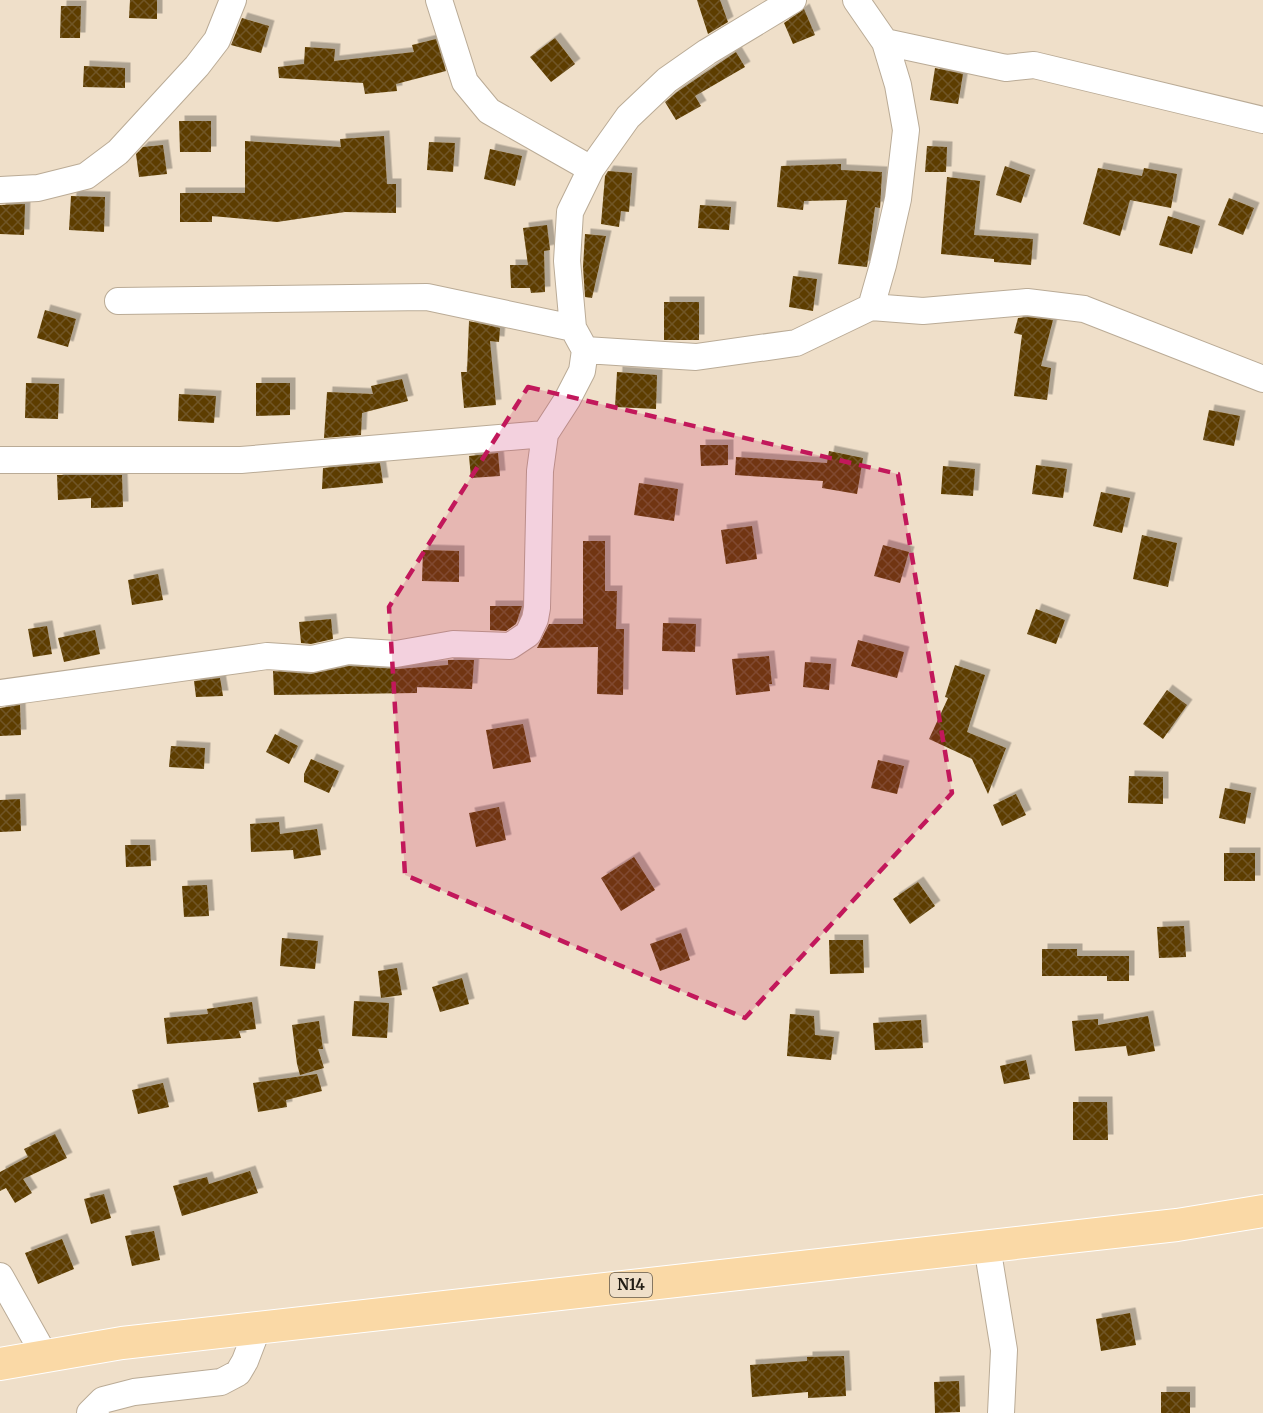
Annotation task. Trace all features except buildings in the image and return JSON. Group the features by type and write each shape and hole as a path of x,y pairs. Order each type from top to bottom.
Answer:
{"main road":[{"name":"N14","path":"0,1364 122,1342 1177,1225 1263,1211"}],"street":[{"path":"0,190 38,188 86,176 118,152 198,66 217,40 233,0"},
{"path":"440,0 465,82 489,111 591,169"},
{"path":"0,693 267,656 312,659 348,651 396,654 453,644 510,646 528,634 537,608 540,471 545,434 582,371 567,261 570,212 591,169 628,117 667,80 707,52 793,0"},
{"path":"856,0 885,42 898,85 906,130 898,199 871,307"},
{"path":"885,42 1006,68 1034,65 1263,120"},
{"path":"118,301 427,297 579,339 696,357 796,343 871,307 923,311 1027,303 1084,309 1263,379"},
{"path":"0,460 241,460 545,434"},
{"path":"987,1246 1004,1350 1001,1413"},
{"path":"0,1276 45,1356"},
{"path":"90,1413 103,1400 134,1392 221,1382 238,1373 258,1327"}],"highlighted area":[{"path":"528,387 898,474 952,793 745,1018 405,875 389,607"}]}
